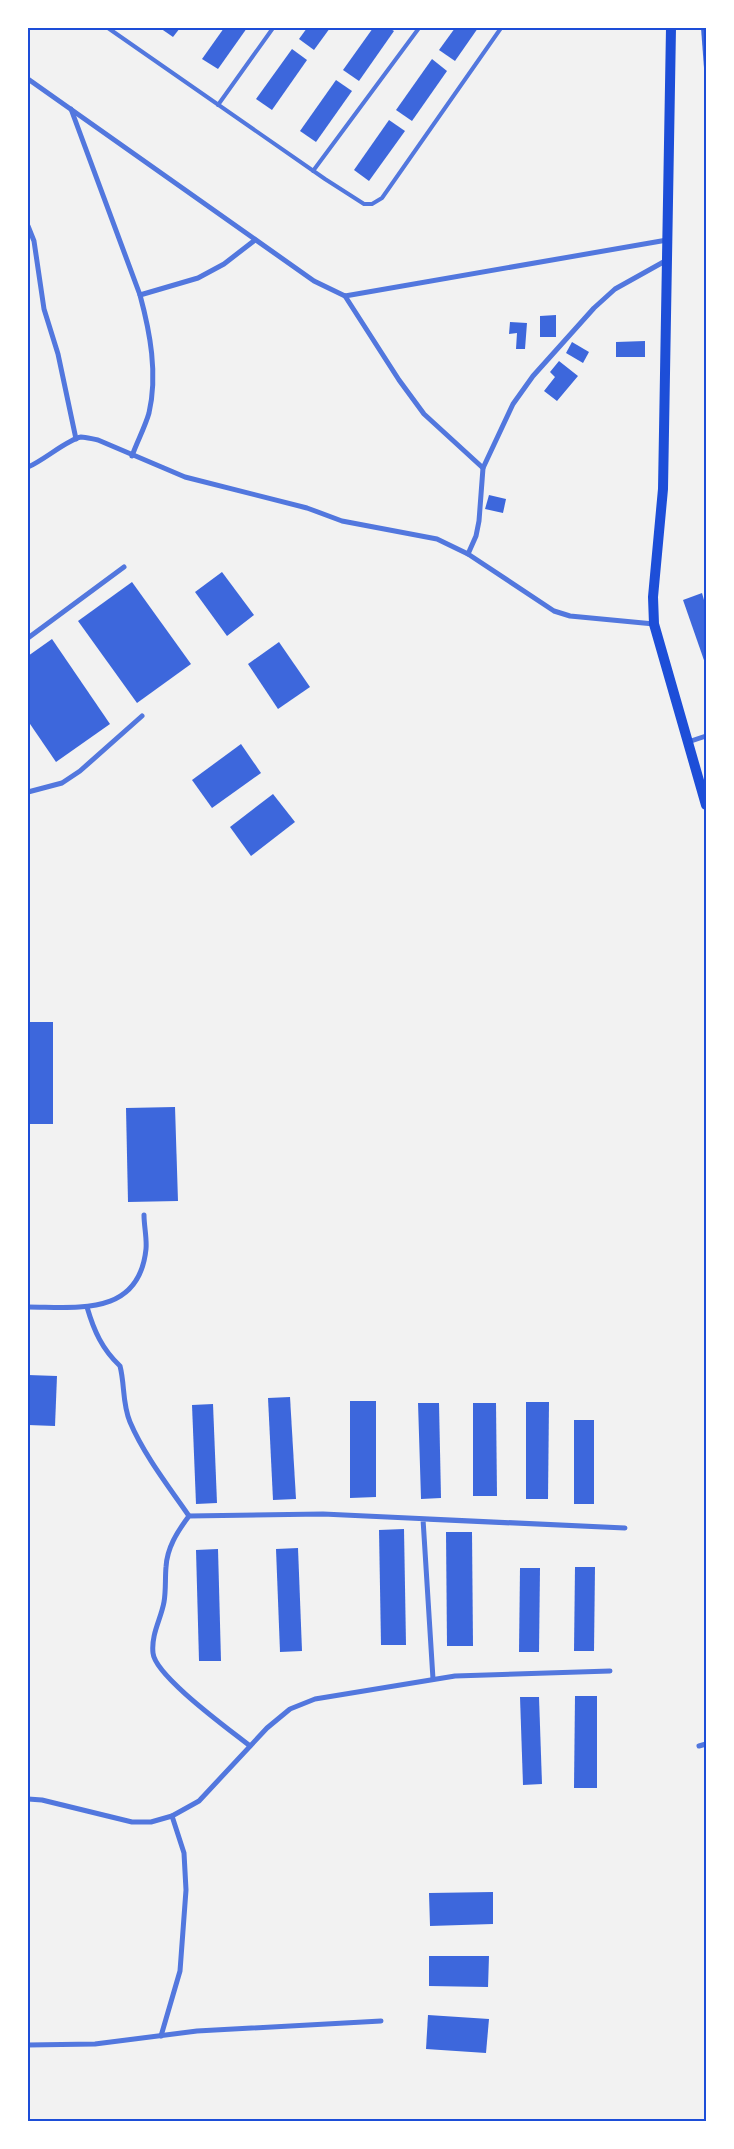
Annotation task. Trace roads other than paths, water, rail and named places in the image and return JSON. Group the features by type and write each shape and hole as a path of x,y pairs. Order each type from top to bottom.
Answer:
{"main road":[{"path":"671,28 663,489 653,597 654,624 706,805"}],"street":[{"path":"28,79 314,281 345,296 424,414 483,468"},
{"path":"71,109 140,295 150,334 152,383 148,413 132,456"},
{"path":"28,226 34,241 44,309 58,354 76,439"},
{"path":"140,295 198,278 224,264 255,240"},
{"path":"345,296 667,240"},
{"path":"468,554 476,536 479,521 483,468 513,404 533,376 594,308 615,289 668,260"},
{"path":"28,467 40,462 76,439 83,437 98,440 185,477 307,508 342,521 437,539 468,554 554,611 570,616 654,624"},
{"path":"28,638 124,567"},
{"path":"28,792 62,783 80,771 142,716"},
{"path":"688,742 706,736"},
{"path":"28,1307 87,1307 118,1300 136,1281 142,1266 146,1248 144,1215"},
{"path":"87,1307 93,1327 102,1345 120,1366 122,1394 130,1422 158,1472 189,1516"},
{"path":"189,1516 323,1514 423,1519 567,1526 625,1528 423,1519"},
{"path":"189,1516 172,1542 166,1564 164,1601 155,1628 154,1659 163,1673 250,1746"},
{"path":"423,1519 433,1679"},
{"path":"28,1799 42,1800 132,1822 151,1822 172,1816 199,1801 267,1728 290,1708 315,1699 455,1676 610,1671"},
{"path":"699,1746 706,1744"},
{"path":"161,2036 180,1971 186,1890 184,1853 172,1816"},
{"path":"28,2045 95,2044 197,2031 381,2021"}],"lane":[{"path":"111,28 218,105 364,204 372,204 382,198 501,28"},
{"path":"218,105 272,28"},
{"path":"313,171 419,28"}]}
